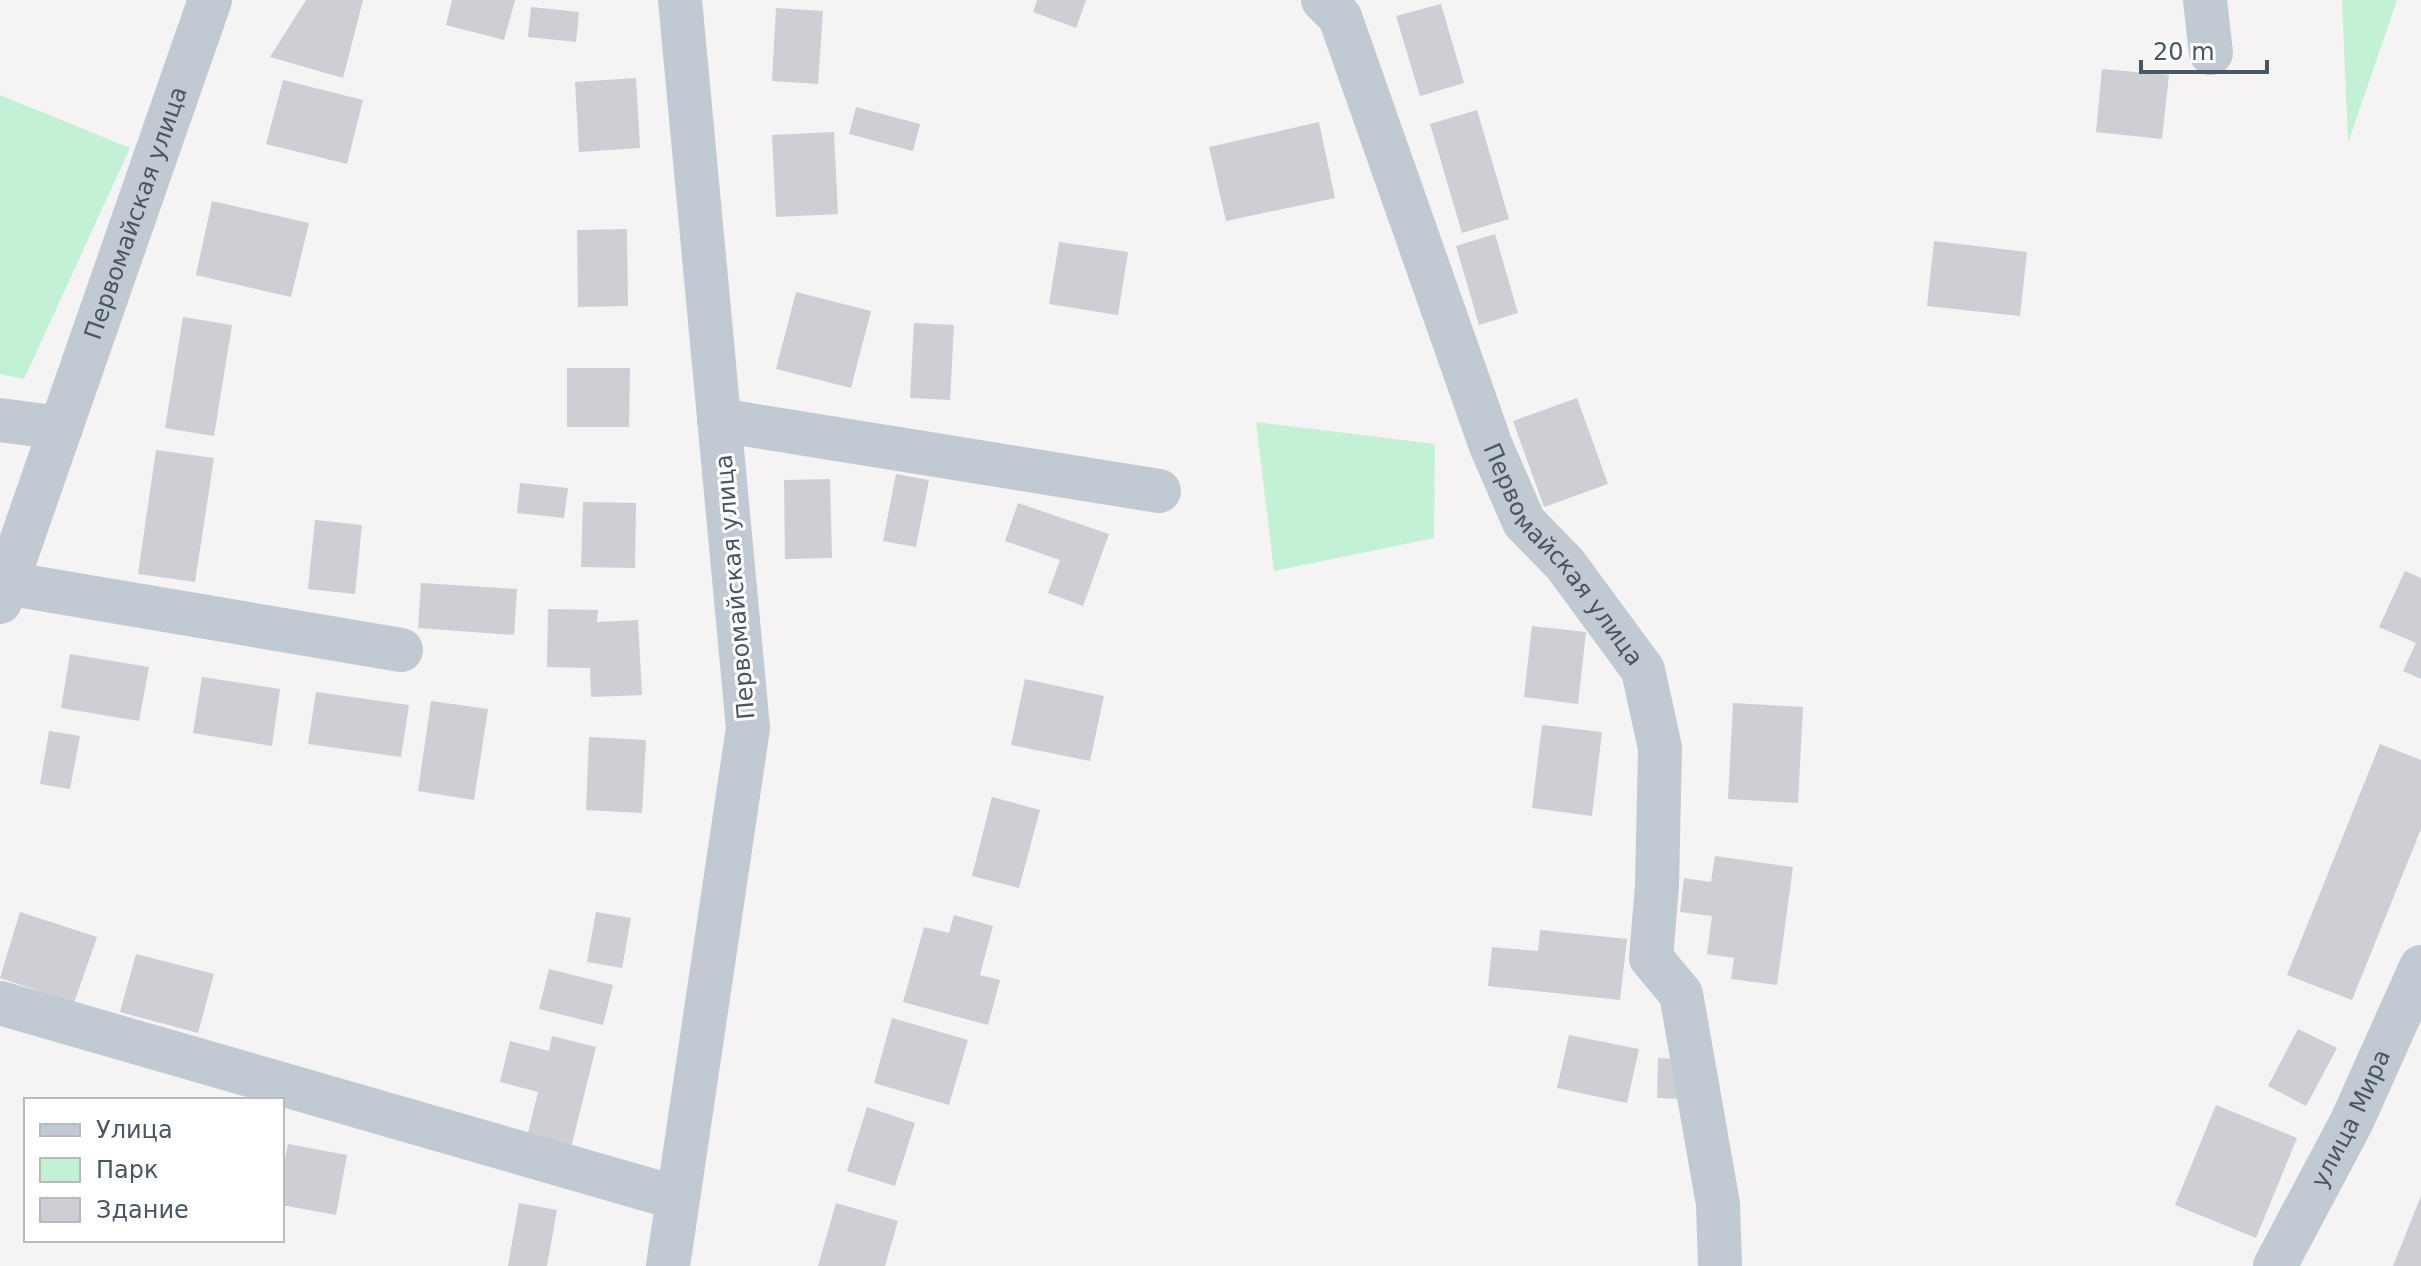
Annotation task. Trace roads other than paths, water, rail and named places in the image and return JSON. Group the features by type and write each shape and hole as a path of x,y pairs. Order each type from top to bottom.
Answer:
{"street":[{"name":"Первомайская улица","path":"3,592 210,0"},
{"name":"Первомайская улица","path":"668,1266 748,728 680,0"},
{"name":"Первомайская улица","path":"1323,0 1340,17 1491,446 1524,522 1565,564 1643,670 1660,748 1657,886 1651,958 1681,994 1718,1204 1720,1266"},
{"path":"2205,0 2211,53"},
{"path":"0,420 61,428"},
{"path":"719,420 1159,491"},
{"path":"3,592 401,650"},
{"name":"улица Мира","path":"2275,1266 2352,1121 2421,967"},
{"path":"0,1003 677,1198"}]}
